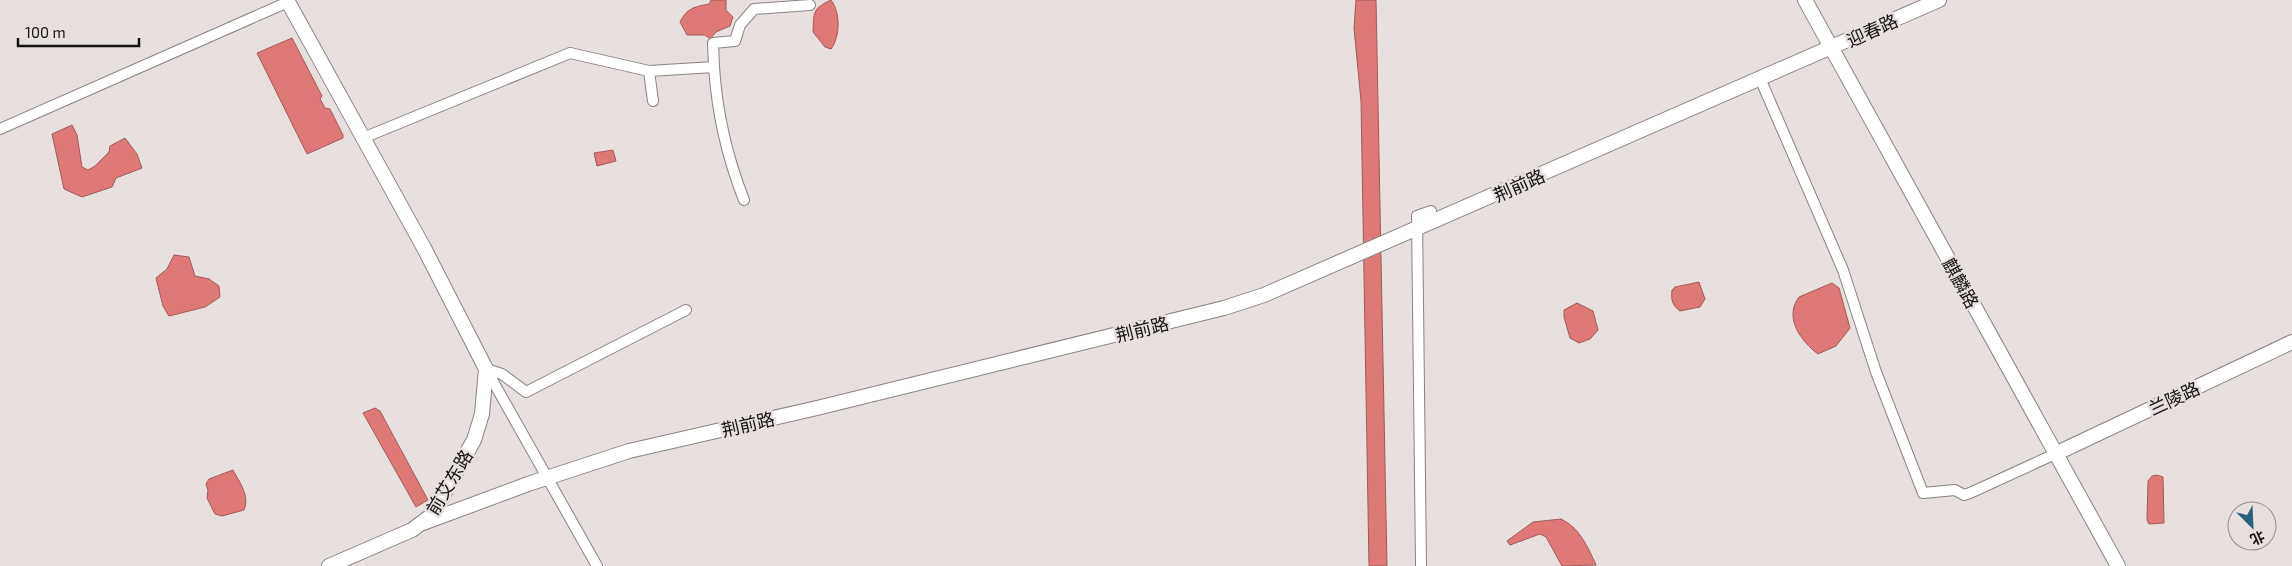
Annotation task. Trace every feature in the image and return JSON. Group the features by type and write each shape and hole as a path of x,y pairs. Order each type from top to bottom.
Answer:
{"street":[{"name":"麒麟路","path":"1805,0 2118,566"},
{"name":"迎春路","path":"1832,48 1939,0"},
{"path":"0,129 288,1 424,248 486,369 597,566"},
{"path":"744,200 734,174 718,107 713,43 735,41 740,25 754,9 810,4"},
{"name":"荆前路","path":"423,523 547,478 629,451 816,408 1224,308 1306,278 1832,48"},
{"path":"363,138 570,53 649,71 714,67"},
{"path":"649,71 653,100"},
{"path":"1762,83 1843,270 1876,372 1922,493 1955,490 1964,494 1970,493 2055,454"},
{"path":"1421,566 1417,216 1430,211"},
{"path":"486,369 502,374 526,392 686,310"},
{"name":"兰陵路","path":"2055,454 2292,342"},
{"name":"前艾东路","path":"329,566 423,523 432,515 474,440 482,414 486,369"}],"shaded area":[{"path":"711,0 726,0 726,10 733,17 730,26 716,32 710,39 705,35 687,35 680,22 685,14 699,6 709,4"},
{"path":"831,0 838,18 838,32 831,49 825,47 813,32 815,12 820,6"},
{"path":"1356,0 1376,0 1387,566 1369,566 1361,101 1354,28"},
{"path":"292,38 322,96 320,99 325,108 330,109 343,135 343,138 307,154 257,53"},
{"path":"72,125 77,135 82,167 88,170 95,166 109,152 110,146 125,138 137,154 142,168 116,178 112,187 82,197 64,189 52,134"},
{"path":"613,150 616,161 597,166 594,153"},
{"path":"174,255 189,257 195,276 209,279 219,286 220,297 205,307 169,316 163,306 156,278 167,269"},
{"path":"1699,282 1705,299 1700,307 1680,311 1673,302 1672,290 1675,287"},
{"path":"1832,283 1839,288 1850,328 1836,346 1818,354 1806,343 1796,329 1793,313 1799,297"},
{"path":"1577,303 1593,311 1598,330 1590,339 1579,343 1570,338 1564,317 1564,310"},
{"path":"375,408 380,411 428,500 416,507 363,413"},
{"path":"233,470 245,495 246,505 244,510 222,516 215,514 207,498 208,490 206,484 209,479"},
{"path":"2152,476 2163,477 2164,523 2149,524 2147,520 2148,481"},
{"path":"1561,519 1578,532 1596,565 1562,566 1546,537 1540,534 1510,545 1507,541 1533,522"}]}
